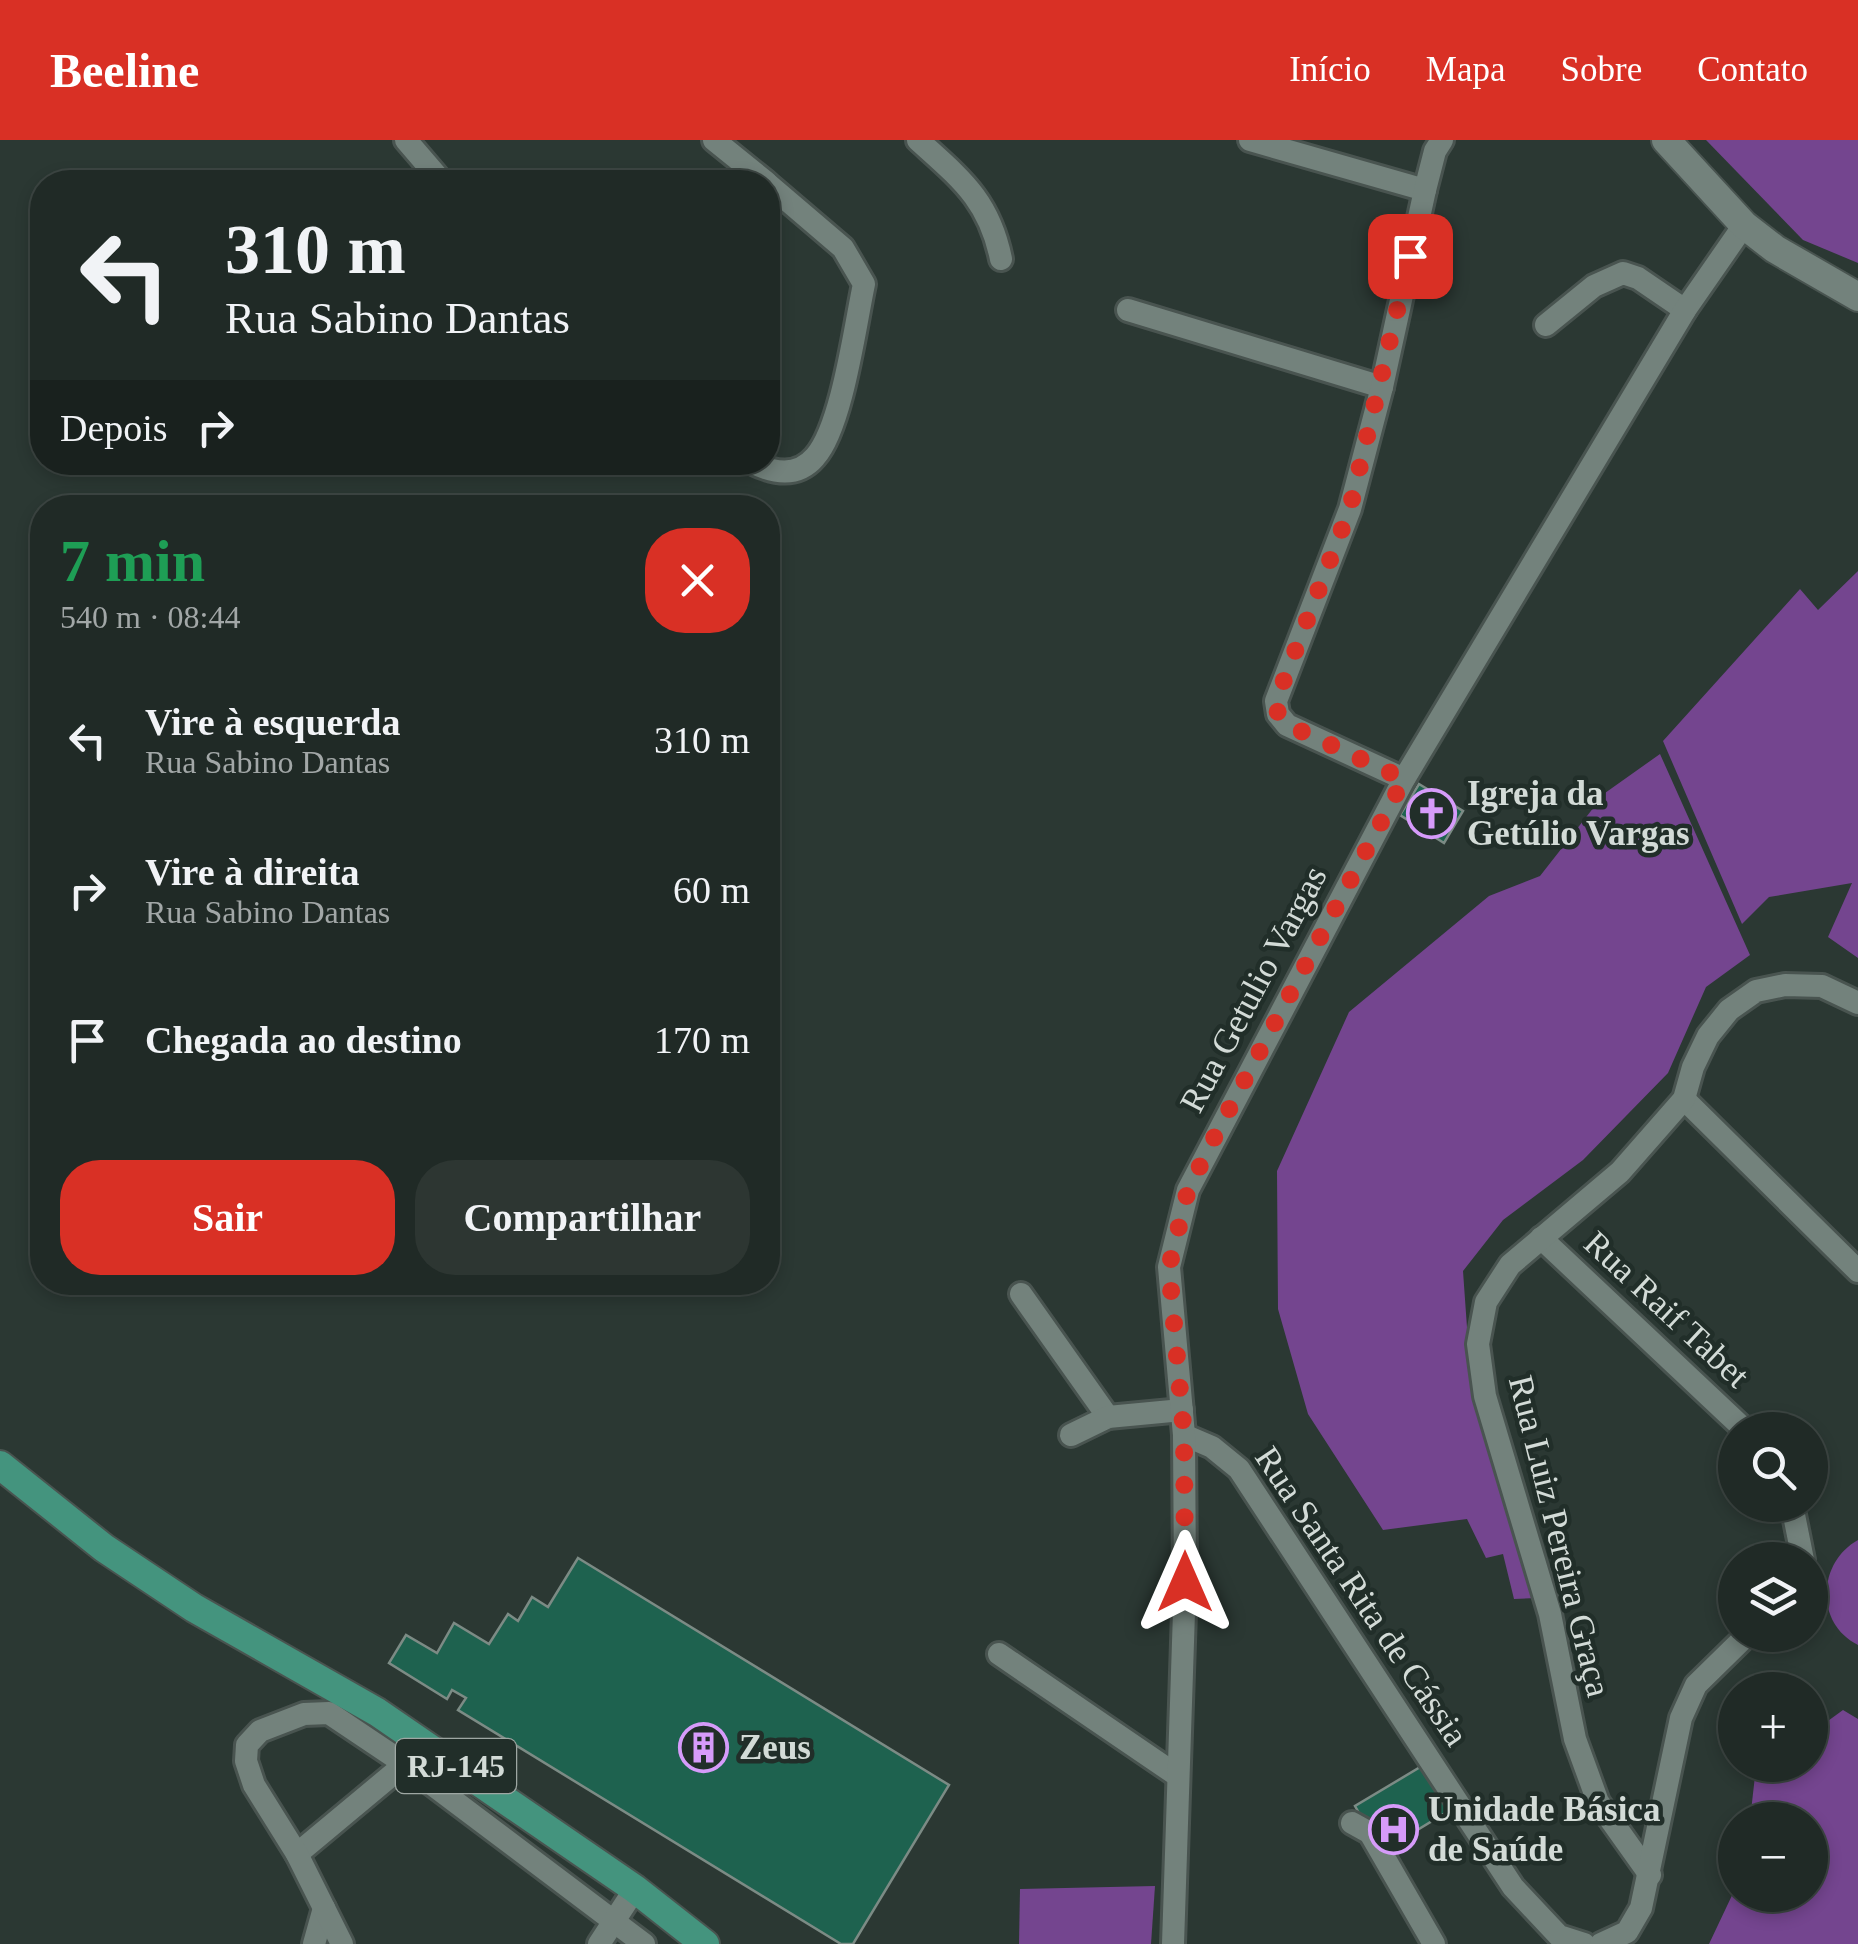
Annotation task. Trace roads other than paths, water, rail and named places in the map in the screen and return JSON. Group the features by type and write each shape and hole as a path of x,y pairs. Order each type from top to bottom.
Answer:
{"main road":[{"name":"RJ-145","path":"0,1465 104,1548 194,1608 377,1712 635,1889 705,1944"}],"street":[{"path":"406,140 432,170"},
{"path":"714,140 751,170"},
{"path":"918,140 972,188 995,229 1001,260"},
{"path":"1250,140 1425,190"},
{"path":"1404,779 1288,725 1278,714 1276,701 1350,508 1382,387 1425,190 1442,140"},
{"path":"1666,140 1744,226 1775,249 1858,297"},
{"path":"780,194 843,248 864,284 836,414 816,457 798,469 780,473"},
{"name":"Rua Getulio Vargas","path":"1173,1944 1185,1582 1184,1435 1169,1267 1188,1190 1404,779 1685,310 1744,226"},
{"path":"1546,326 1594,286 1623,273 1638,278 1685,310"},
{"path":"1128,310 1382,387"},
{"name":"Rua Luiz Pereira Graça","path":"1650,1875 1598,1802 1575,1739 1550,1614 1484,1396 1478,1344 1486,1302 1510,1266 1620,1172 1684,1099 1692,1067 1708,1036 1728,1010 1756,991 1785,986 1822,986 1858,1003"},
{"path":"1684,1099 1858,1271"},
{"name":"Rua Raif Tabet","path":"1542,1238 1726,1412"},
{"path":"1021,1294 1108,1417"},
{"path":"1071,1435 1108,1417 1182,1410"},
{"name":"Rua Santa Rita de Cássia","path":"1184,1435 1212,1446 1239,1468 1324,1604 1514,1887 1561,1940 1584,1944"},
{"path":"1601,1944 1626,1932 1641,1908 1681,1718 1696,1686 1730,1652"},
{"path":"999,1654 1178,1776"},
{"path":"342,1944 297,1854 254,1785 246,1761 248,1745 260,1731 317,1712 329,1714 405,1764 644,1944"},
{"path":"297,1854 405,1764"},
{"path":"1352,1823 1370,1833 1434,1944"},
{"path":"599,1944 635,1889"},
{"path":"314,1944 324,1908"}],"place":[{"name":"Igreja da Getúlio Vargas","path":"1432,813"},
{"name":"Zeus","path":"704,1747"},
{"name":"Unidade Básica de Saúde","path":"1393,1829"}]}
